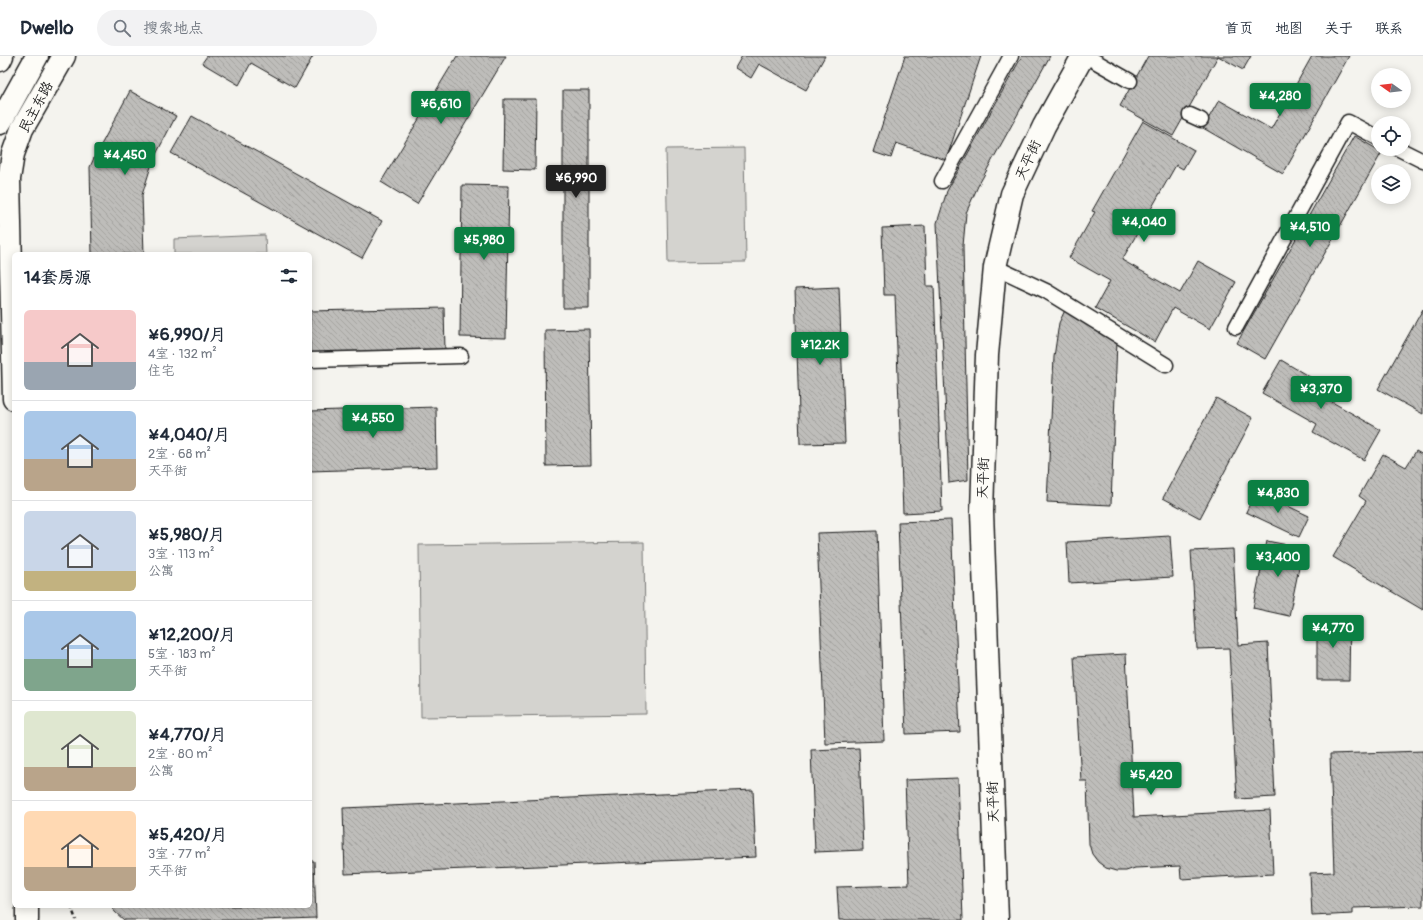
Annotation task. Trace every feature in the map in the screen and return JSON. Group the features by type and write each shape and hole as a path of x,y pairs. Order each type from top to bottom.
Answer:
{"street":[{"path":"0,60 2,56"},
{"name":"民主东路","path":"0,123 37,56"},
{"name":"民主东路","path":"12,292 9,179 13,154 22,130 64,56"},
{"name":"天平街","path":"998,920 982,512 987,355 995,268 1012,194 1044,126 1083,56"},
{"path":"27,908 27,920"}],"lane":[{"path":"942,181 1011,56"},
{"path":"1086,56 1130,81"},
{"path":"1236,327 1348,122 1371,134"},
{"path":"1411,155 1423,161"},
{"path":"995,268 1046,291 1166,365"},
{"path":"312,360 460,356"}],"path":[{"path":"72,908 76,920"}],"shaded area":[{"path":"744,148 746,262 668,263 666,149"},
{"path":"265,235 266,252 174,252 174,239"},
{"path":"644,542 646,714 421,717 419,545"}],"building":[{"path":"207,56 313,56 295,88 251,63 239,85 202,63"},
{"path":"457,56 506,56 417,204 381,182"},
{"path":"742,56 825,56 806,90 759,64 751,78 735,68"},
{"path":"905,56 981,56 946,160 896,143 891,158 873,152"},
{"path":"1022,56 1050,56 978,186 966,213 963,246 968,480 949,483 937,223 947,191"},
{"path":"1148,56 1218,56 1173,136 1120,106"},
{"path":"1218,56 1251,56 1243,70"},
{"path":"1312,56 1349,56 1283,174 1203,128 1219,100 1271,129"},
{"path":"563,90 589,90 589,308 563,308"},
{"path":"130,91 176,116 153,160 142,195 144,252 92,252 90,167"},
{"path":"504,99 536,99 535,170 503,169"},
{"path":"192,116 382,221 362,258 171,153"},
{"path":"1143,121 1194,150 1183,169 1176,165 1122,260 1180,293 1198,261 1236,282 1210,329 1173,308 1155,342 1095,308 1110,281 1069,258 1095,212 1092,211"},
{"path":"1354,136 1371,146 1371,156 1380,156 1375,164 1371,164 1371,171 1265,359 1237,343"},
{"path":"462,185 509,186 506,338 460,337"},
{"path":"925,226 927,286 934,286 942,511 903,513 895,295 884,295 882,228"},
{"path":"839,287 845,443 800,444 795,289"},
{"path":"444,308 445,351 312,354 312,311"},
{"path":"1066,308 1117,340 1111,505 1047,502 1054,357 1059,323"},
{"path":"1423,309 1423,414 1378,389"},
{"path":"589,329 591,465 546,466 545,330"},
{"path":"1281,360 1337,393 1332,402 1381,430 1364,460 1313,432 1317,424 1262,393"},
{"path":"1216,398 1253,418 1200,518 1163,498"},
{"path":"436,407 437,467 312,471 312,411"},
{"path":"1416,451 1423,455 1423,610 1333,557 1366,501 1359,496 1383,454 1406,467"},
{"path":"1256,491 1309,516 1299,537 1246,512"},
{"path":"951,520 960,732 906,734 898,522"},
{"path":"877,531 884,741 825,743 817,533"},
{"path":"1170,536 1173,577 1069,583 1067,542"},
{"path":"1267,541 1303,548 1289,616 1253,608"},
{"path":"1233,549 1238,645 1268,643 1275,797 1237,799 1229,648 1197,649 1191,551"},
{"path":"1317,619 1350,619 1349,680 1317,680"},
{"path":"1126,654 1134,817 1270,810 1273,874 1181,879 1180,866 1135,868 1126,871 1116,871 1106,868 1098,862 1092,854 1089,844 1087,781 1081,781 1074,657"},
{"path":"859,748 863,850 815,852 811,750"},
{"path":"1423,751 1423,906 1353,908 1353,914 1312,916 1310,873 1334,872 1330,754"},
{"path":"958,778 963,920 839,920 837,887 909,885 905,780"},
{"path":"753,790 756,857 345,874 343,808"},
{"path":"312,861 314,861 316,918 262,920 124,920 112,908 312,908"}]}
